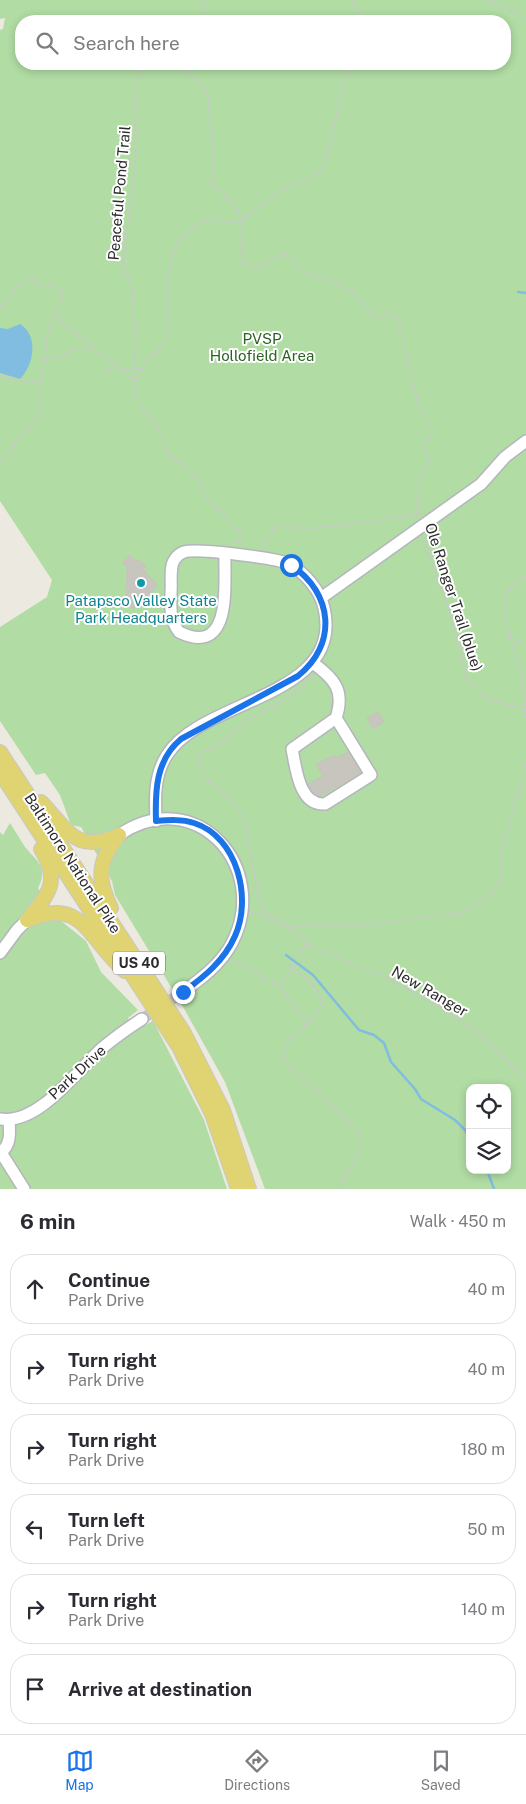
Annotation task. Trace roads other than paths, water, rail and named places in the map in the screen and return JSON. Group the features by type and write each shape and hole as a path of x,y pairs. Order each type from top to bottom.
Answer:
{"main road":[{"name":"Baltimore National Pike","path":"0,752 11,788 138,981 179,1047 222,1138 238,1189"},
{"name":"Baltimore National Pike","path":"6,772 129,947 184,1033 203,1067 223,1110 249,1189"},
{"path":"6,772 64,829 79,841 95,843 119,835"},
{"path":"11,788 24,823 52,871 50,888 27,920"},
{"path":"119,835 105,855 101,868 101,884 129,947"},
{"path":"27,920 55,911 65,912 76,917 114,961 138,981"}],"street":[{"path":"321,598 480,484 505,457 526,440"},
{"path":"156,821 155,797 158,778 164,760 175,744 192,731 298,676 315,665 321,647 325,628 321,598 315,588 296,568 282,561 258,556 185,551 175,559 172,564 170,616 178,632 193,637 204,636 212,634 221,623 225,554"},
{"path":"315,665 335,682 340,695 336,718 292,749 303,790 311,802 318,804 325,804 371,775 336,718"},
{"path":"119,835 135,826 156,821 179,820 196,823 220,842 228,852 238,875 242,896 242,909 236,935 224,955 205,975 183,992"},
{"path":"0,953 27,920"},
{"name":"Park Drive","path":"0,1152 9,1142 5,1119 25,1116 35,1110 101,1049 142,1019"},
{"path":"0,1152 24,1189"}],"water":[{"path":"20,324 30,336 32,351 29,366 20,379 0,373 0,328 8,329"}],"waterway":[{"path":"518,292 526,293"},
{"path":"286,955 313,975 359,1030 374,1035 384,1043 391,1062 415,1089 421,1099 455,1120 466,1132"},
{"path":"488,1174 494,1189"}],"tunnel":[{"path":"142,1019 183,992"}],"place":[{"name":"Patapsco Valley State Park Headquarters","path":"141,583"}],"park label":[{"name":"PVSP Hollofield Area","path":"262,346"}]}
